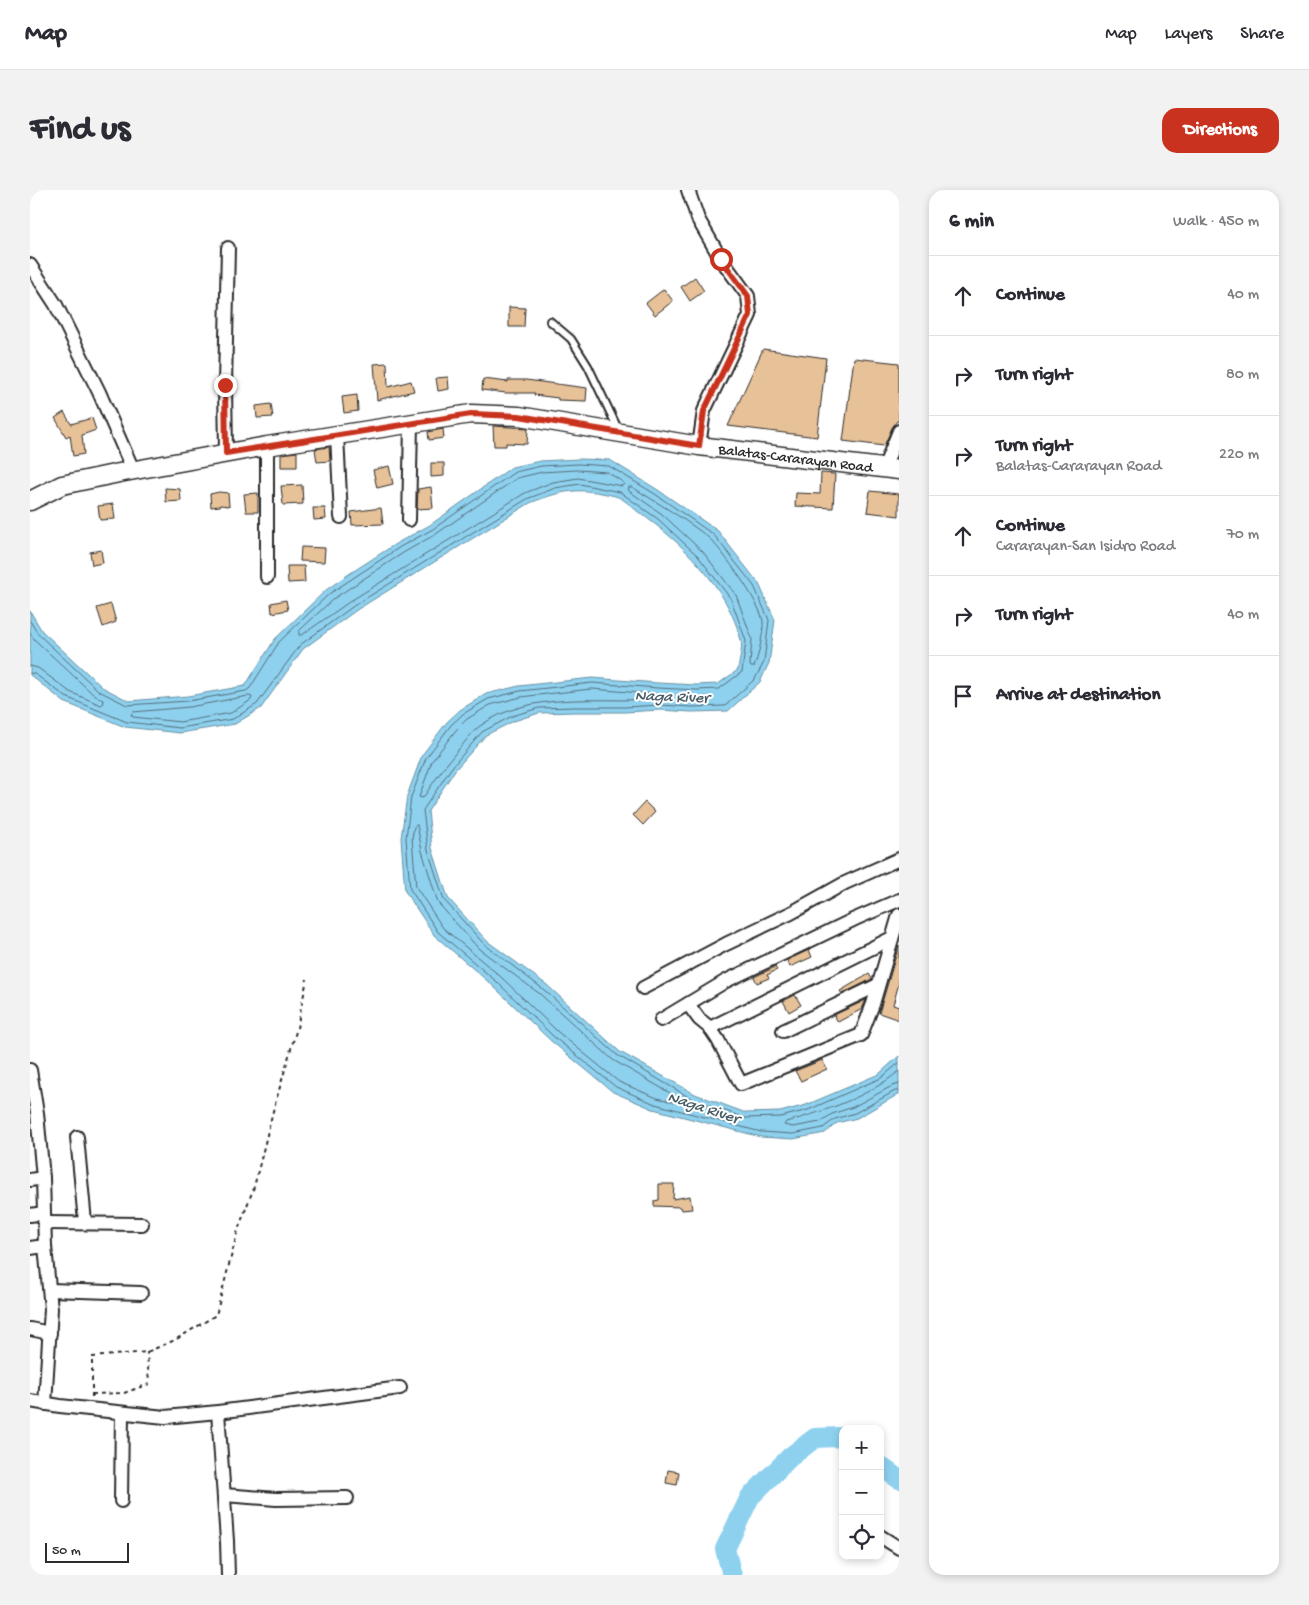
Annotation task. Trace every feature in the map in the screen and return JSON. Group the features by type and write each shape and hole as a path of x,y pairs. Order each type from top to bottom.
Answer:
{"main road":[{"name":"Balatas-Cararayan Road","path":"30,501 62,485 133,470 267,446 471,414 519,416 699,446 891,469"}],"street":[{"path":"688,190 698,219 721,259 748,296 750,315 704,411 699,446"},
{"path":"226,453 225,385 228,248"},
{"path":"30,265 56,305 99,392 133,470"},
{"path":"409,520 411,424"},
{"path":"891,469 899,431"},
{"path":"337,435 341,517"},
{"path":"267,446 267,577"},
{"path":"642,988 845,883 899,859"},
{"path":"660,1020 726,981 899,900"},
{"path":"688,1004 710,1028 718,1040 741,1084 861,1035 899,914"},
{"path":"710,1028 892,938"},
{"path":"783,1031 878,985"},
{"path":"30,1070 37,1113 36,1179 44,1218 50,1290 50,1333 45,1404"},
{"path":"77,1137 85,1222"},
{"path":"30,1214 44,1218 85,1222 142,1224"},
{"path":"30,1248 45,1246"},
{"path":"50,1290 141,1292"},
{"path":"30,1329 50,1333"},
{"path":"30,1401 165,1417 218,1412 400,1388"},
{"path":"121,1501 122,1412"},
{"path":"218,1412 228,1575"},
{"path":"224,1495 276,1499 347,1498"},
{"path":"884,1539 899,1548"}],"lane":[{"path":"550,322 571,339 588,366 620,432"}],"path":[{"path":"92,1409 92,1357 147,1352 175,1340 216,1315 238,1230 254,1187 297,1028 307,979"},
{"path":"92,1394 124,1393 149,1384 147,1352"}],"water":[{"name":"Naga River","path":"610,460 718,531 759,584 775,620 769,663 760,682 728,711 692,712 660,710 539,713 514,721 486,735 455,770 428,811 432,848 448,898 487,941 547,985 620,1052 695,1094 746,1113 780,1112 806,1105 879,1074 899,1056 899,1094 857,1118 837,1123 825,1133 793,1139 761,1137 653,1109 613,1092 551,1041 492,985 434,935 405,891 401,838 407,796 422,755 447,722 460,710 486,694 519,686 592,678 696,685 718,684 738,670 741,640 725,601 714,584 686,551 621,498 591,491 571,491 530,503 358,609 303,649 261,708 235,724 180,733 125,727 64,702 30,675 30,611 42,631 102,687 129,701 188,696 245,686 275,639 326,590 346,576 397,543 430,525 512,467 540,461"}],"building":[{"path":"695,277 704,291 690,301 681,287"},
{"path":"664,289 673,301 655,315 646,303"},
{"path":"509,307 525,308 524,327 509,327"},
{"path":"763,349 826,358 817,437 728,426"},
{"path":"854,358 899,363 899,421 892,428 884,446 843,441"},
{"path":"387,363 388,387 411,381 414,391 377,400 374,364"},
{"path":"448,377 449,389 438,391 436,378"},
{"path":"483,379 508,382 508,380 526,380 587,388 586,401 558,400 558,398 534,395 535,393 506,393 482,390"},
{"path":"357,395 358,411 344,413 342,397"},
{"path":"271,404 273,417 257,418 256,406"},
{"path":"64,412 71,424 92,418 96,430 82,435 84,454 73,456 70,435 66,437 55,418"},
{"path":"493,426 528,428 527,444 506,443 506,446 494,446"},
{"path":"443,429 444,438 429,440 428,432"},
{"path":"329,447 330,461 317,462 315,449"},
{"path":"297,452 297,467 281,467 281,454"},
{"path":"431,463 444,463 444,476 431,477"},
{"path":"389,466 393,484 377,488 373,470"},
{"path":"821,473 835,474 833,508 795,506 796,493 820,494"},
{"path":"302,485 303,504 283,505 281,486"},
{"path":"431,487 433,508 417,509 418,489"},
{"path":"165,488 180,489 181,501 166,502"},
{"path":"870,491 899,494 899,516 867,512"},
{"path":"228,493 229,506 211,507 210,494"},
{"path":"258,493 258,512 246,512 244,494"},
{"path":"113,504 115,519 100,520 98,506"},
{"path":"313,508 325,508 326,519 314,520"},
{"path":"381,508 383,524 352,525 351,512"},
{"path":"301,547 325,548 324,562 300,561"},
{"path":"101,550 103,563 92,565 90,552"},
{"path":"287,566 304,566 305,582 288,583"},
{"path":"286,600 288,610 272,613 271,603"},
{"path":"111,604 116,622 103,627 97,608"},
{"path":"645,802 655,812 643,825 633,815"},
{"path":"899,945 899,983 893,1005 899,1007 899,1020 879,1013"},
{"path":"809,950 812,957 790,967 787,960"},
{"path":"775,967 777,970 767,975 769,978 757,983 754,977"},
{"path":"869,974 872,979 842,994 840,991"},
{"path":"795,995 801,1005 789,1012 783,1001"},
{"path":"866,1000 862,1009 838,1022 834,1015"},
{"path":"822,1060 827,1069 801,1081 795,1071"},
{"path":"659,1184 674,1184 673,1199 690,1196 692,1209 682,1210 681,1207 654,1206 654,1201 659,1200"},
{"path":"668,1470 679,1472 677,1485 666,1483"}],"waterway":[{"path":"732,1575 725,1549 750,1497 790,1457 815,1438 839,1437"},
{"path":"884,1469 899,1479"}],"route":[{"path":"225,385 226,453 471,414 519,416 699,446 704,411 750,315 748,296 721,259"}]}
